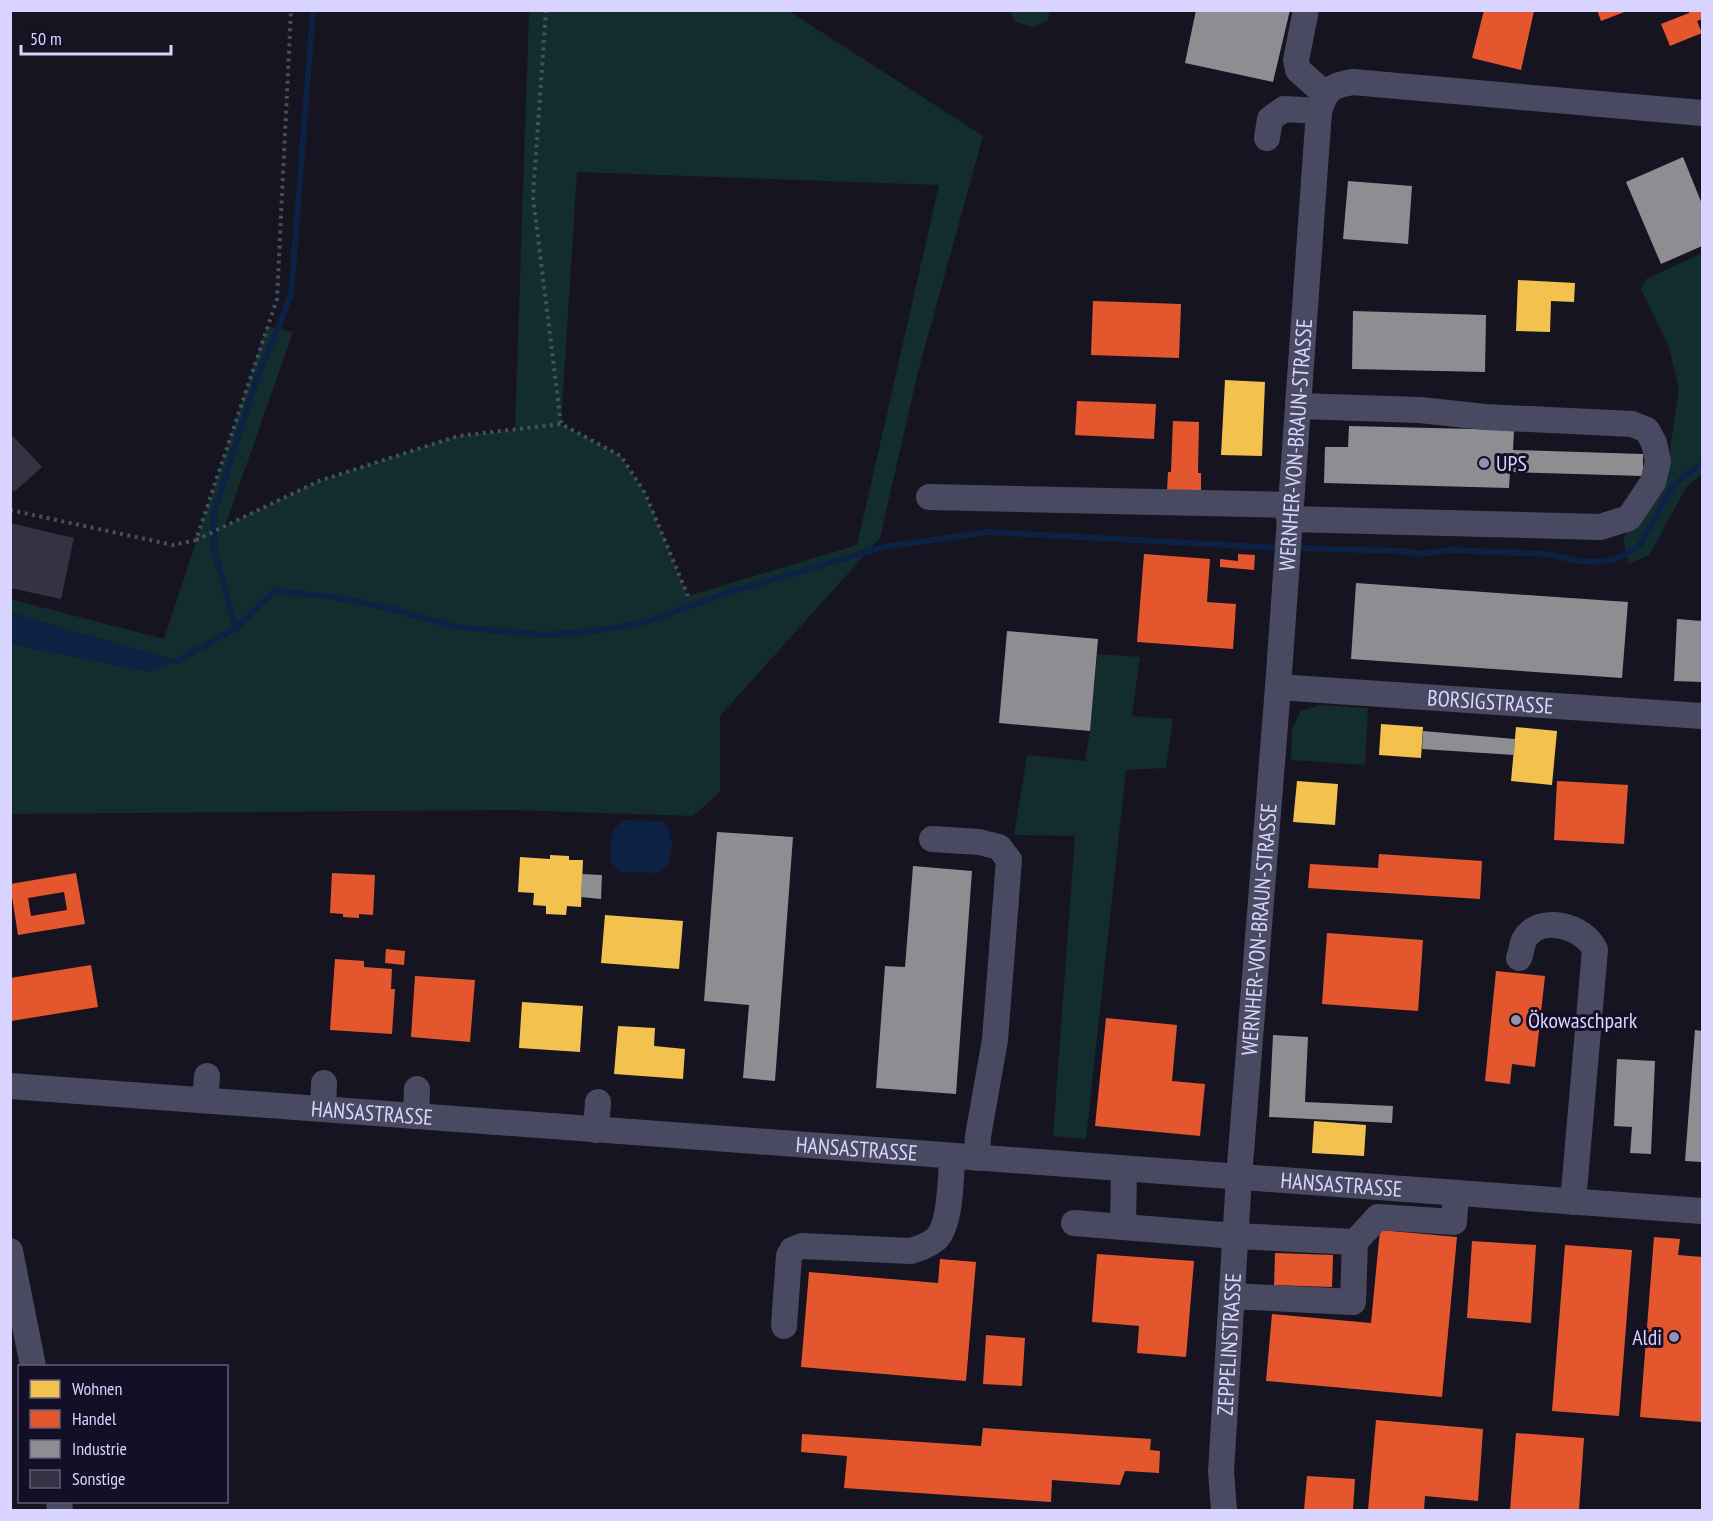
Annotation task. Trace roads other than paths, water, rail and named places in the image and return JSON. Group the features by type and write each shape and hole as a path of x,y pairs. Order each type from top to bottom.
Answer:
{"street":[{"path":"1306,10 1296,60 1298,70 1322,103"},
{"path":"1267,138 1270,119 1284,109 1322,103 1338,84 1353,75 1434,97 1635,117 1702,113"},
{"name":"WERNHER-VON-BRAUN-STRASSE","path":"1239,1177 1322,103"},
{"path":"929,497 1289,519 1600,527 1629,518 1653,482 1658,461 1654,443 1647,430 1632,424 1485,417 1420,410 1298,406"},
{"name":"BORSIGSTRASSE","path":"1278,687 1634,719 1702,716"},
{"path":"784,1326 789,1256 792,1250 802,1246 911,1251 925,1246 936,1239 944,1227 964,1157 978,1136 995,1040 1009,860 999,847 979,842 932,839"},
{"path":"1519,958 1525,938 1536,930 1554,924 1574,929 1591,940 1595,950 1573,1202"},
{"name":"HANSASTRASSE","path":"10,1086 78,1080 206,1088 323,1109 596,1130 845,1137 964,1157 1573,1202 1661,1198 1702,1211"},
{"path":"323,1109 324,1083"},
{"path":"416,1116 417,1089"},
{"path":"596,1130 598,1102"},
{"path":"1123,1227 1124,1168"},
{"name":"ZEPPELINSTRASSE","path":"1224,1510 1221,1472 1239,1177"},
{"path":"1232,1296 1353,1302 1355,1242 1378,1217 1454,1222 1456,1193"},
{"path":"1074,1223 1235,1236 1355,1242"},
{"path":"10,1251 33,1365"}],"water":[{"path":"11,613 177,661 151,672 11,644"},
{"path":"625,820 660,821 668,826 672,844 669,863 658,873 620,872 611,862 613,833 615,828"}],"waterway":[{"path":"236,628 214,549 214,513 255,384 291,295 313,10"},
{"path":"1295,548 1403,551 1419,554 1451,550 1546,554 1579,561 1601,562 1621,557 1640,545 1672,487 1702,464"},
{"path":"177,661 236,628 275,591 334,597 384,607 456,627 546,635 585,632 642,623 733,591 884,547 988,532 1282,548"}],"place":[{"name":"UPS","path":"1484,463"},
{"name":"Ökowaschpark","path":"1516,1020"},
{"name":"Aldi","path":"1674,1337"}]}
